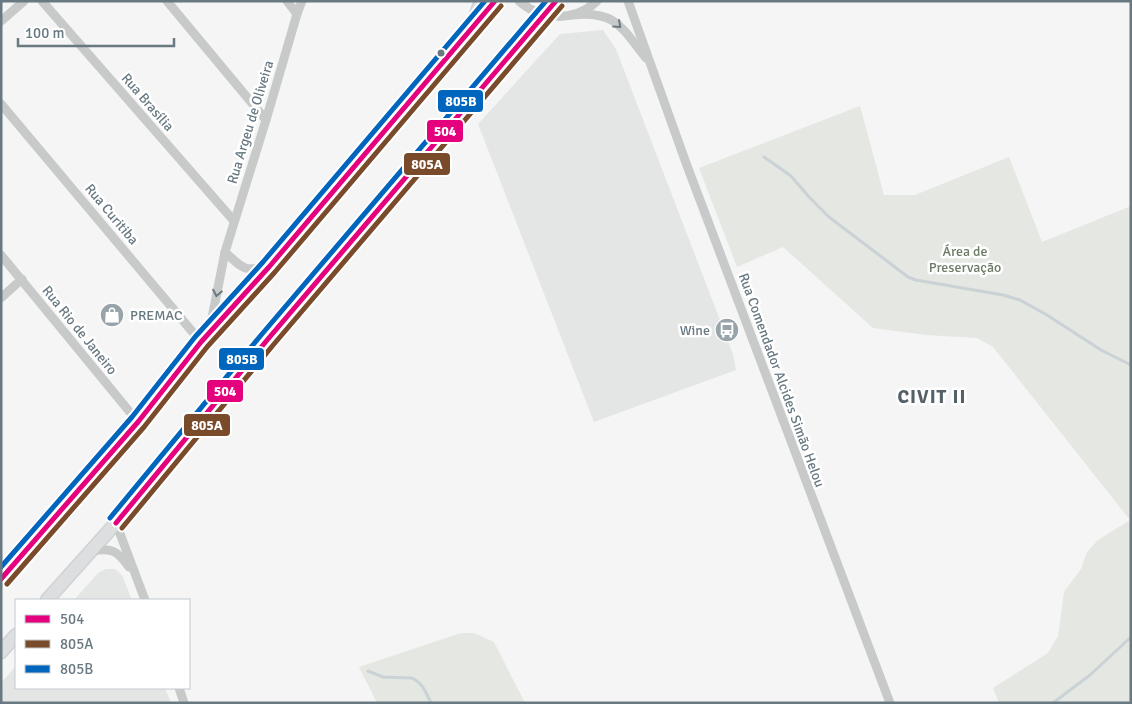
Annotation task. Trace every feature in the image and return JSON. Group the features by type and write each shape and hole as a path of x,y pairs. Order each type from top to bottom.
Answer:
{"main road":[{"path":"471,30 480,1"},
{"path":"1,579 138,422 205,338 269,267 495,1"},
{"path":"48,599 116,523 268,339 556,1"},
{"path":"1,652 15,636"}],"street":[{"path":"1,21 24,1"},
{"name":"Rua Brasília","path":"42,1 234,221"},
{"path":"167,1 266,120"},
{"path":"286,1 297,14"},
{"name":"Rua Argeu de Oliveira","path":"205,338 225,252 302,1"},
{"path":"519,1 531,10 544,15"},
{"path":"572,15 588,8 597,1"},
{"name":"Rua Comendador Alcides Simão Helou","path":"628,1 686,163 890,703"},
{"name":"Rua Comendador Alcides Simão Helou","path":"544,15 558,17 594,14 615,21 652,66"},
{"name":"Rua Curitiba","path":"1,104 205,338"},
{"path":"225,252 244,268 252,270 269,267"},
{"name":"Rua Rio de Janeiro","path":"1,255 138,422"},
{"path":"1,298 22,280"},
{"path":"116,523 145,599"},
{"path":"91,551 104,549 120,555 137,577"},
{"path":"179,689 184,703"}],"shaded area":[{"path":"603,30 616,49 733,354 736,370 594,422 478,124 560,34"},
{"path":"106,569 115,569 122,575 132,599 75,599 98,573"},
{"path":"15,667 15,689 165,689 171,703 1,703 1,683"}],"green space":[{"name":"Área de Preservação","path":"860,106 884,195 915,195 1009,157 1042,242 1131,206 1131,703 999,703 993,688 1048,653 1058,636 1064,592 1081,569 1087,552 1098,540 1130,520 993,347 977,338 926,335 873,328 783,247 737,267 699,168"},
{"path":"461,633 474,633 494,642 525,703 377,703 359,667"}],"waterway":[{"path":"764,157 791,176 829,217 908,277 1020,300 1101,350 1131,365"},
{"path":"1053,703 1090,675 1131,637"},
{"path":"368,671 383,677 412,678 416,680 422,685 431,703"}],"transit line":[{"name":"805B","path":"1,567 132,417 195,337 263,262 485,1"},
{"name":"504","path":"1,579 138,422 201,342 269,267 495,1"},
{"name":"805B","path":"110,518 262,334 546,1"},
{"name":"504","path":"116,523 268,339 556,1"},
{"name":"805A","path":"7,584 144,427 207,347 275,272 501,6"},
{"name":"805A","path":"122,528 274,344 562,6"}],"place":[{"name":"PREMAC","path":"112,315"},
{"name":"Wine","path":"727,330"}],"district":[{"name":"CIVIT II","path":"932,396"}]}
